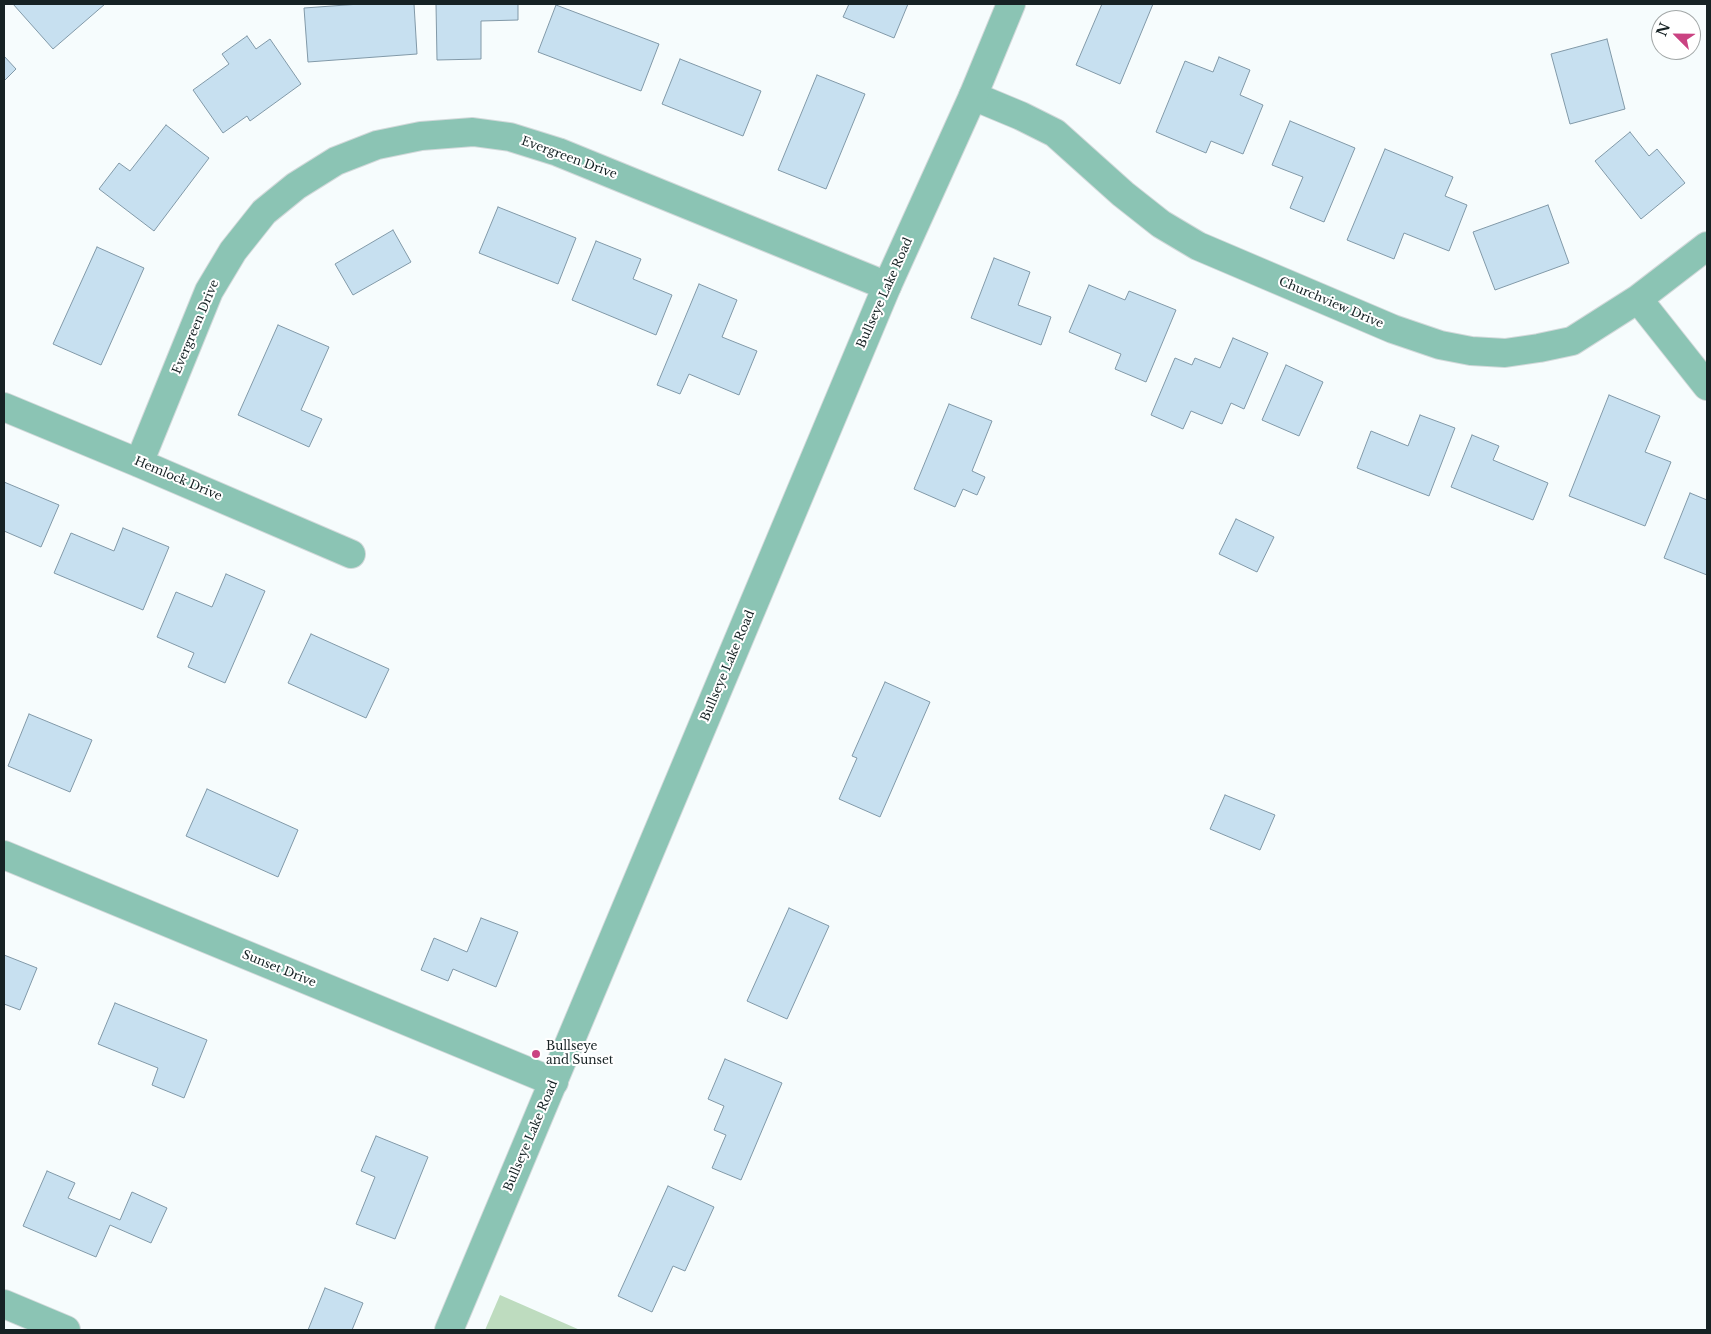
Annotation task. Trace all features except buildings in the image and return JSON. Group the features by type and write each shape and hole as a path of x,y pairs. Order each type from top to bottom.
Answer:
{"street":[{"name":"Bullseye Lake Road","path":"449,1330 887,286 974,96 1011,4"},
{"name":"Churchview Drive","path":"974,96 1055,133 1123,194 1161,224 1198,246 1393,330 1440,345 1471,351 1505,353 1572,341 1638,299 1707,246"},
{"name":"Evergreen Drive","path":"139,463 210,291 232,251 264,212 296,186 336,161 378,145 421,136 473,132 510,137 558,152 887,286"},
{"path":"1638,299 1707,386"},
{"name":"Hemlock Drive","path":"4,407 351,554"},
{"name":"Sunset Drive","path":"4,855 554,1082"},
{"path":"4,1304 66,1330"}],"green space":[{"path":"500,1295 580,1330 485,1330"}],"place":[{"name":"Bullseye and Sunset","path":"536,1054"}]}
